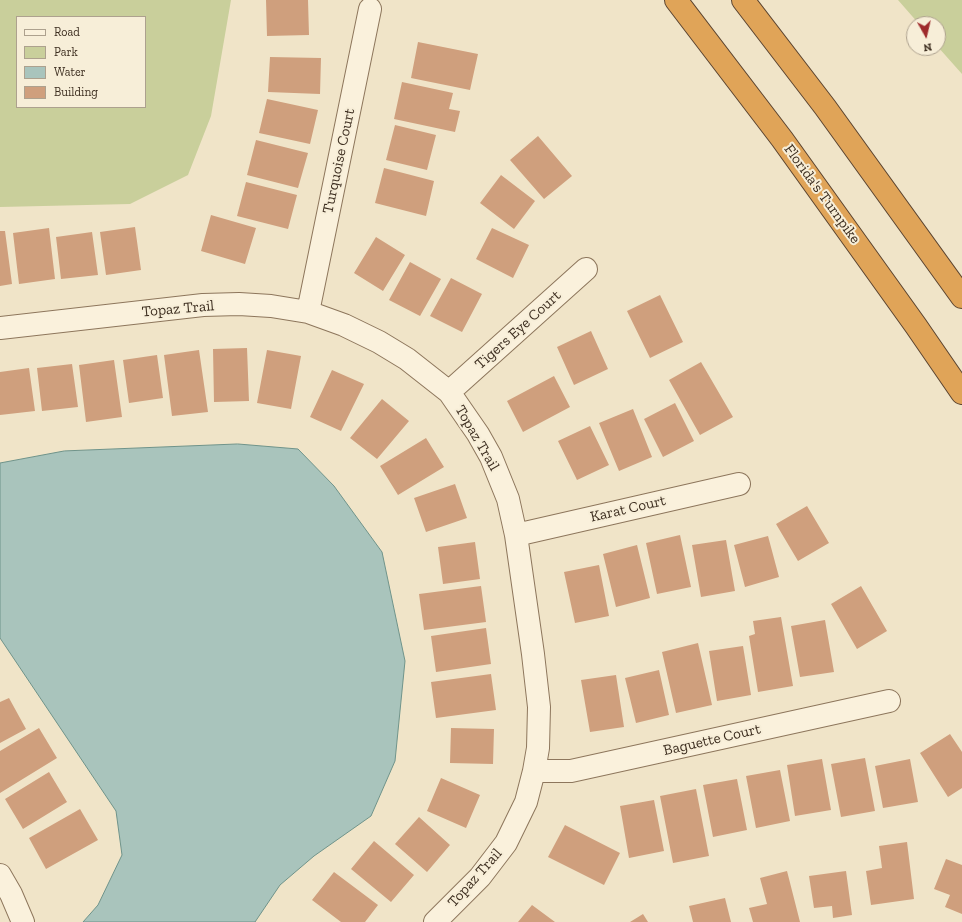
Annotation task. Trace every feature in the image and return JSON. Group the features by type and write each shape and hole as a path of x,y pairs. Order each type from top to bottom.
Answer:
{"highway":[{"name":"Florida's Turnpike","path":"676,0 782,139 916,326 962,393"},
{"path":"743,0 825,107 962,297"}],"street":[{"name":"Turquoise Court","path":"308,312 370,9"},
{"name":"Tigers Eye Court","path":"449,392 586,269"},
{"name":"Topaz Trail","path":"0,328 203,305 239,304 271,306 308,312 344,325 379,342 407,359 449,392 492,457 508,498 526,596 539,707 538,748 526,802 506,843 480,878 435,922"},
{"name":"Karat Court","path":"516,535 739,484"},
{"name":"Baguette Court","path":"534,771 571,772 889,701"},
{"path":"0,875 11,894 23,922"}],"green space":[{"path":"0,0 231,0 211,116 188,175 130,204 0,207"},
{"path":"898,0 962,0 962,74 946,56 946,16 912,16"}],"water":[{"path":"238,444 298,449 334,486 382,552 405,661 395,761 371,816 314,856 280,885 255,922 83,922 98,905 122,855 116,811 0,638 0,463 64,451"}],"building":[{"path":"266,0 308,0 309,35 267,36"},
{"path":"418,42 478,54 470,90 411,78"},
{"path":"270,57 321,58 320,94 268,92"},
{"path":"402,82 453,93 449,109 460,111 455,132 394,119"},
{"path":"267,99 318,110 310,144 259,133"},
{"path":"395,125 436,135 427,170 386,160"},
{"path":"538,136 572,176 544,199 510,160"},
{"path":"256,140 308,153 298,188 247,175"},
{"path":"384,168 434,181 426,216 375,203"},
{"path":"501,175 535,201 514,229 480,203"},
{"path":"246,182 297,195 288,229 237,216"},
{"path":"211,215 256,228 245,264 201,251"},
{"path":"135,227 141,270 106,275 100,232"},
{"path":"49,228 55,279 19,284 13,233"},
{"path":"492,228 529,245 513,278 476,259"},
{"path":"0,231 5,231 12,284 0,286"},
{"path":"92,232 98,275 61,279 56,237"},
{"path":"376,237 405,255 383,291 354,273"},
{"path":"410,262 441,279 420,316 389,300"},
{"path":"451,278 482,294 462,332 430,316"},
{"path":"660,295 683,342 650,358 627,311"},
{"path":"591,331 608,369 574,385 557,347"},
{"path":"247,348 249,401 214,402 213,349"},
{"path":"199,350 208,412 172,416 164,355"},
{"path":"267,350 301,356 291,409 257,403"},
{"path":"157,355 163,398 129,403 123,360"},
{"path":"114,360 122,417 86,422 79,365"},
{"path":"701,362 733,417 700,435 669,380"},
{"path":"72,364 78,407 42,411 37,368"},
{"path":"29,368 35,411 0,415 0,372"},
{"path":"332,370 364,384 341,431 310,417"},
{"path":"554,376 570,407 523,432 507,401"},
{"path":"382,399 409,421 377,459 350,438"},
{"path":"675,403 694,441 663,457 644,419"},
{"path":"633,409 652,457 619,471 599,423"},
{"path":"590,426 609,465 577,480 558,441"},
{"path":"426,438 444,467 398,495 380,466"},
{"path":"455,484 467,518 426,532 414,498"},
{"path":"807,506 829,543 798,561 776,524"},
{"path":"680,535 691,587 657,594 646,543"},
{"path":"768,536 779,577 745,587 734,545"},
{"path":"726,540 735,591 701,597 692,545"},
{"path":"475,542 480,579 443,584 438,547"},
{"path":"637,545 650,598 616,607 603,554"},
{"path":"599,565 609,616 575,623 564,572"},
{"path":"481,586 486,622 424,630 419,594"},
{"path":"861,586 887,631 857,649 831,604"},
{"path":"781,617 793,686 758,692 749,636 755,634 753,621"},
{"path":"825,620 834,672 800,677 791,626"},
{"path":"486,628 491,664 436,672 431,636"},
{"path":"698,643 712,705 676,713 662,652"},
{"path":"743,646 751,695 717,701 709,651"},
{"path":"659,670 669,715 636,723 625,678"},
{"path":"491,674 496,710 436,718 431,682"},
{"path":"616,675 624,727 590,732 581,680"},
{"path":"9,698 26,729 0,743 0,702"},
{"path":"39,728 57,758 0,793 0,751"},
{"path":"451,728 494,729 493,764 450,763"},
{"path":"950,734 962,752 962,788 948,797 920,753"},
{"path":"865,758 875,811 841,817 831,764"},
{"path":"822,759 831,810 795,816 787,765"},
{"path":"910,759 918,802 883,808 875,766"},
{"path":"780,770 790,821 756,828 746,776"},
{"path":"49,772 67,802 23,829 5,799"},
{"path":"441,778 480,795 466,828 427,811"},
{"path":"737,779 747,830 713,837 703,785"},
{"path":"696,789 709,856 673,863 660,796"},
{"path":"654,800 664,851 629,858 620,806"},
{"path":"80,809 98,840 46,869 29,838"},
{"path":"419,817 450,845 427,872 395,844"},
{"path":"565,825 620,853 604,885 548,857"},
{"path":"374,841 414,875 391,902 351,869"},
{"path":"907,842 914,899 871,905 866,871 882,868 879,846"},
{"path":"946,859 962,865 962,914 945,907 950,895 934,889"},
{"path":"787,871 800,922 753,922 749,908 767,904 760,878"},
{"path":"846,871 852,915 833,918 832,906 814,908 809,876"},
{"path":"334,872 378,905 365,922 341,922 312,900"},
{"path":"725,898 731,922 693,922 689,906"},
{"path":"532,905 555,922 518,922"},
{"path":"643,914 648,922 630,922"}]}
